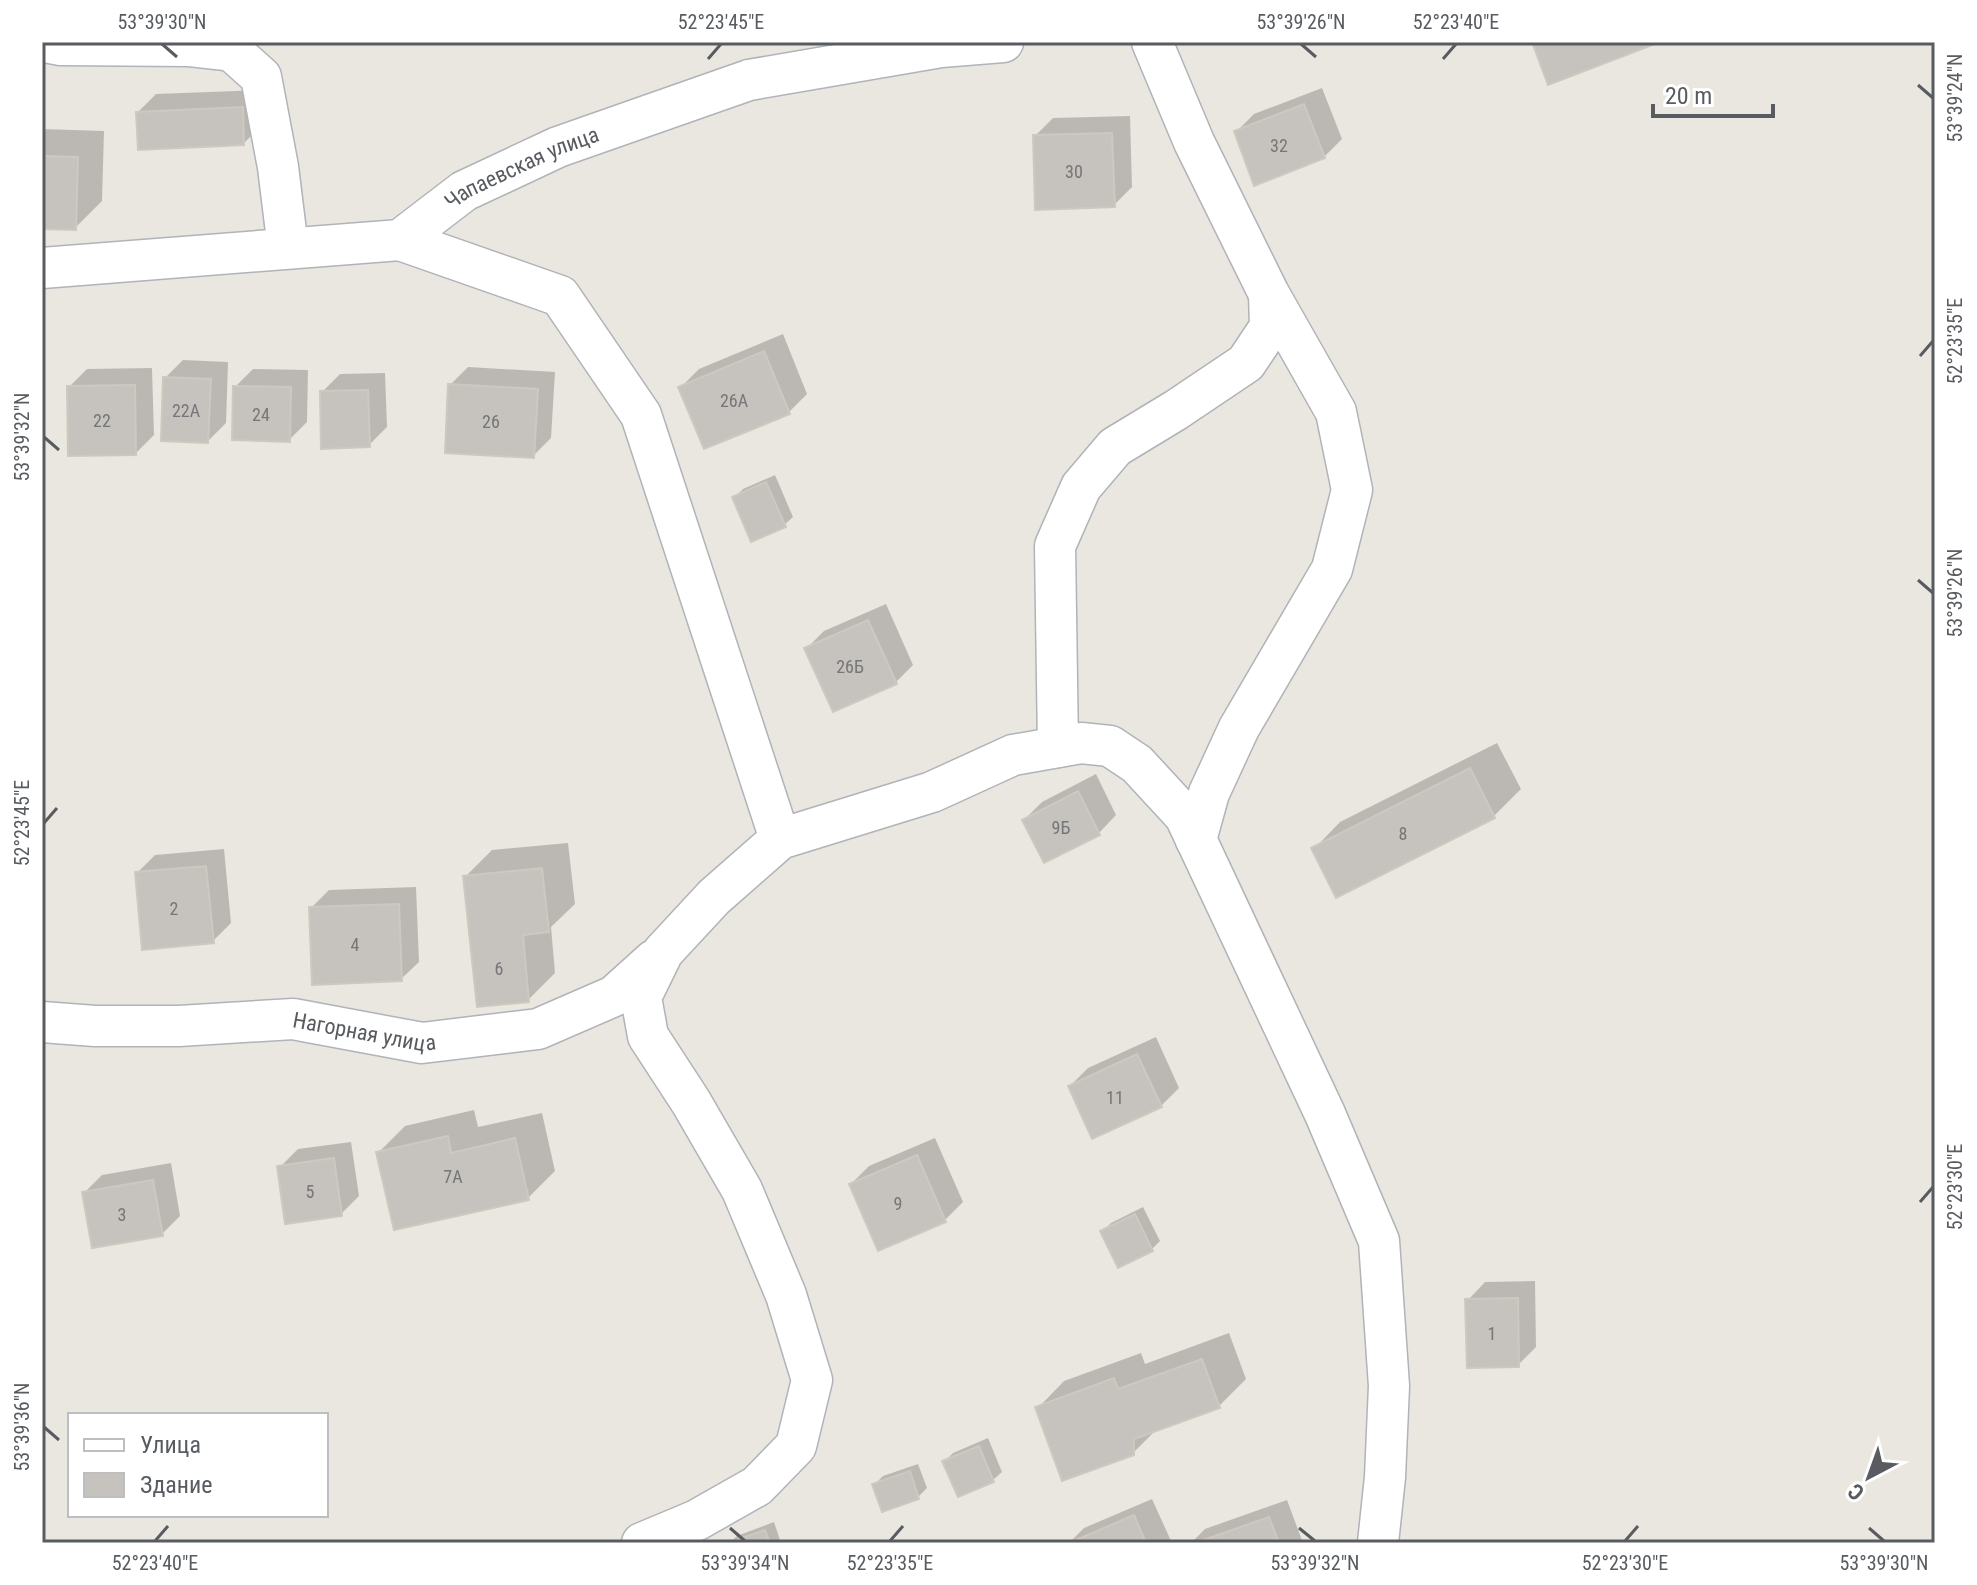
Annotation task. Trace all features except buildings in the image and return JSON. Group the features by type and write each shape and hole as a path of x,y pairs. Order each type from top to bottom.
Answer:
{"street":[{"path":"45,42 61,45 188,46 232,51 261,77 278,167 288,248"},
{"name":"Чапаевская улица","path":"400,240 464,191 558,147 749,80 941,47 1003,42"},
{"path":"1152,42 1194,142 1269,294 1336,412 1352,490 1332,569 1239,728 1209,793 1196,840"},
{"path":"42,268 400,240 560,296 641,415 780,839"},
{"path":"1058,747 1055,546 1081,487 1115,447 1246,363 1270,327 1269,294"},
{"path":"642,1543 697,1520 757,1486 796,1446 812,1380 786,1295 742,1190 648,1036 641,997 663,952 714,897 780,839 932,792 1013,755 1081,743 1110,746 1137,764 1185,816 1325,1114 1379,1241 1389,1386 1378,1543"},
{"name":"Нагорная улица","path":"42,1022 95,1026 179,1026 293,1019 422,1043 538,1029 614,996 663,952"}]}
